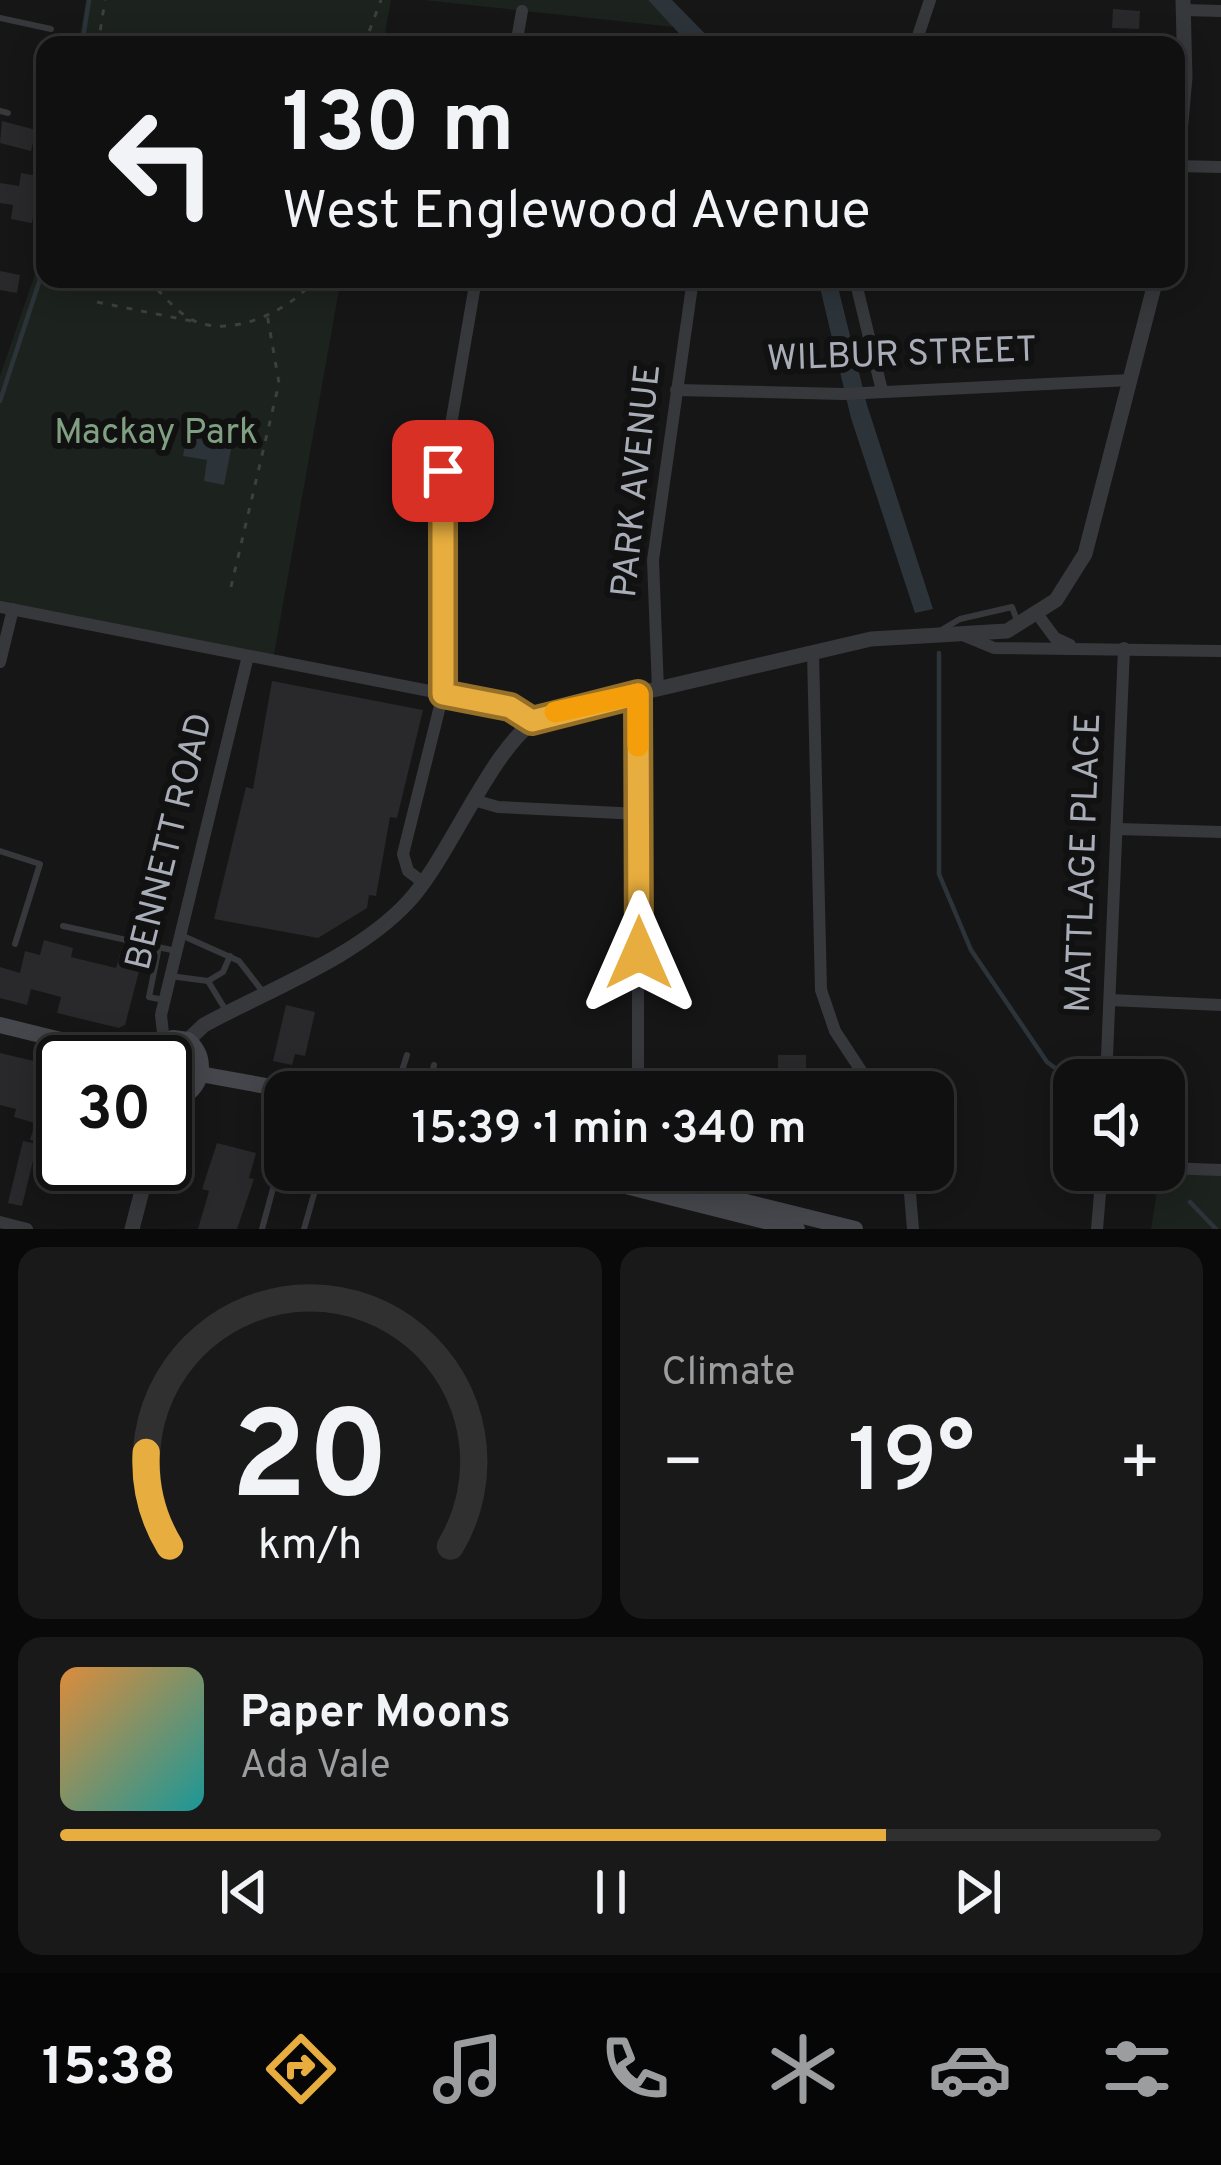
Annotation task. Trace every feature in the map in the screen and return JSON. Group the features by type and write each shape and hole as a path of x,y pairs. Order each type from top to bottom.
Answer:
{"main road":[{"path":"0,1025 41,1035"},
{"path":"192,1045 199,1054 200,1074 192,1089"},
{"path":"200,1074 264,1089"},
{"path":"677,1191 797,1229"},
{"path":"692,1191 855,1229"}],"street":[{"path":"918,36 930,0"},
{"path":"1182,36 1183,5 1221,11"},
{"path":"518,36 522,11"},
{"path":"1185,166 1221,167"},
{"path":"424,884 408,872 403,854 443,694 443,471 474,288"},
{"name":"PARK AVENUE","path":"658,690 653,560 692,288"},
{"path":"857,288 880,391"},
{"path":"192,1037 227,1012 382,926 424,884 518,734 532,721 882,637 965,636 1019,626 1038,615 1060,596 1082,562 1154,288"},
{"name":"WILBUR STREET","path":"676,390 844,394 1131,380"},
{"path":"0,662 7,608 510,707 532,721"},
{"path":"1038,615 1055,638 1072,646"},
{"path":"965,636 994,648 1221,651"},
{"name":"MATTLAGE PLACE","path":"1107,1059 1124,647"},
{"path":"813,653 821,990 835,1031 861,1071"},
{"name":"BENNETT ROAD","path":"163,1035 164,1000 248,656"},
{"path":"638,694 638,1071"},
{"path":"476,801 492,807 639,814"},
{"path":"1118,829 1221,832"},
{"path":"1110,1000 1221,1005"},
{"path":"1185,1169 1221,1170"},
{"path":"132,1229 142,1191"},
{"path":"910,1191 913,1229"},
{"path":"1097,1229 1100,1191"},
{"path":"0,1222 27,1229"}],"lane":[{"path":"0,18 51,29"},
{"path":"932,635 960,619 1012,608 1019,626"},
{"path":"0,851 40,864 15,944"},
{"path":"63,926 176,951"},
{"path":"179,935 230,956 263,992"},
{"path":"159,947 149,997 164,1000"},
{"path":"170,976 208,982 223,972 230,956"},
{"path":"208,982 227,1012"},
{"path":"402,1071 407,1055"},
{"path":"433,1071 434,1065"},
{"path":"262,1229 278,1169 318,1180 304,1229"}],"path":[{"path":"99,36 105,0"},
{"path":"367,36 381,0"},
{"path":"157,288 193,322"},
{"path":"97,302 222,327 292,303 306,288"},
{"path":"231,587 279,383 267,314"}],"green space":[{"path":"86,0 391,0 385,36 80,36"},
{"path":"423,0 648,0 674,27"},
{"name":"Mackay Park","path":"36,271 36,288 339,288 273,660 0,602 0,376"},
{"path":"1185,1173 1221,1174 1221,1229 1151,1229 1157,1191 1185,1191"}],"shaded area":[{"path":"648,0 672,0 707,36 682,36"},
{"path":"820,288 838,288 867,405 933,609 915,613 851,418"},
{"path":"188,430 233,439 224,485 204,481 207,460 183,456"}],"building":[{"path":"1113,9 1140,11 1139,29 1112,28"},
{"path":"2,121 36,130 31,151 0,143"},
{"path":"21,173 36,176 32,223 11,219 13,205 0,203 0,183 19,186"},
{"path":"0,271 20,275 17,293 0,290"},
{"path":"272,681 423,710 397,818 390,817 376,896 369,895 367,908 318,938 214,919 246,787 253,789"},
{"path":"44,940 73,948 71,957 116,968 122,947 144,952 125,1025 119,1028 57,1013 61,997 31,989 27,1005 0,998 0,967 20,973 25,951 40,955"},
{"path":"286,1005 315,1012 305,1056 295,1054 292,1065 273,1061"},
{"path":"0,1053 36,1062 36,1141 30,1140 35,1123 14,1117 16,1109 0,1105"},
{"path":"778,1055 806,1055 806,1071 778,1071"},
{"path":"23,1141 36,1144 22,1206 8,1203"},
{"path":"217,1143 256,1153 249,1178 254,1179 237,1229 198,1229 209,1191 202,1189"}],"waterway":[{"path":"83,36 89,0"},
{"path":"0,401 37,288"},
{"path":"939,653 939,874 971,950 1053,1066"},
{"path":"1190,1202 1216,1229"}],"slow traffic":[{"path":"555,712 638,694 638,746"}],"route":[{"path":"443,471 443,694 510,707 532,721 638,694 639,953"}]}
